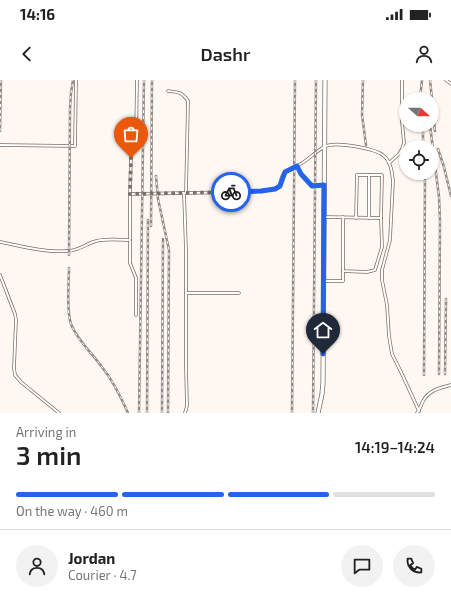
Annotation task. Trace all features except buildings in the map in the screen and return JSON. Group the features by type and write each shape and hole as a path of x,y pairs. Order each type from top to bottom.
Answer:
{"street":[{"path":"318,413 323,383 325,80"}],"lane":[{"path":"0,145 75,146 76,80"},
{"path":"136,315 136,278 130,263 130,194 131,158 136,140 137,80"},
{"path":"389,163 399,154 404,143 402,122 402,80"},
{"path":"446,80 451,84"},
{"path":"168,91 180,92 188,101 185,193 186,367 188,406 185,413"},
{"path":"130,194 261,191 275,189 280,186 285,172 297,166 325,146 344,145 365,148 375,150 384,156 389,163 393,181 390,240 382,270 382,280 387,304 389,336 392,354 418,412"},
{"path":"297,166 301,174 312,186 324,185"},
{"path":"343,271 367,272 375,270 382,247 382,175 357,175 356,218"},
{"path":"369,175 369,218"},
{"path":"324,217 381,218"},
{"path":"323,281 343,281 343,217"},
{"path":"0,242 57,252 74,250 98,240 130,240"},
{"path":"0,275 16,320 14,368 16,375 21,382 59,413"},
{"path":"186,293 238,293"},
{"path":"418,412 430,392 435,389 451,385"}],"railway":[{"path":"0,131 1,80"},
{"path":"69,255 70,108 73,80"},
{"path":"139,413 144,80"},
{"path":"151,226 152,80"},
{"path":"292,413 295,80"},
{"path":"313,413 316,80"},
{"path":"363,80 362,115 366,145"},
{"path":"421,92 422,80"},
{"path":"430,80 431,92"},
{"path":"423,132 423,140"},
{"path":"431,132 439,197 440,221 439,374"},
{"path":"439,152 451,196"},
{"path":"156,176 158,199 169,250 168,413"},
{"path":"424,375 425,180"},
{"path":"147,413 148,220"},
{"path":"162,413 163,239"},
{"path":"69,268 68,304 71,324 81,341 110,378 128,413"},
{"path":"445,374 446,299"}],"way so far":[{"path":"131,158 130,194 231,192"}],"route":[{"path":"231,192 261,191 278,188 285,172 297,166 301,174 312,186 324,185 323,354"}]}
